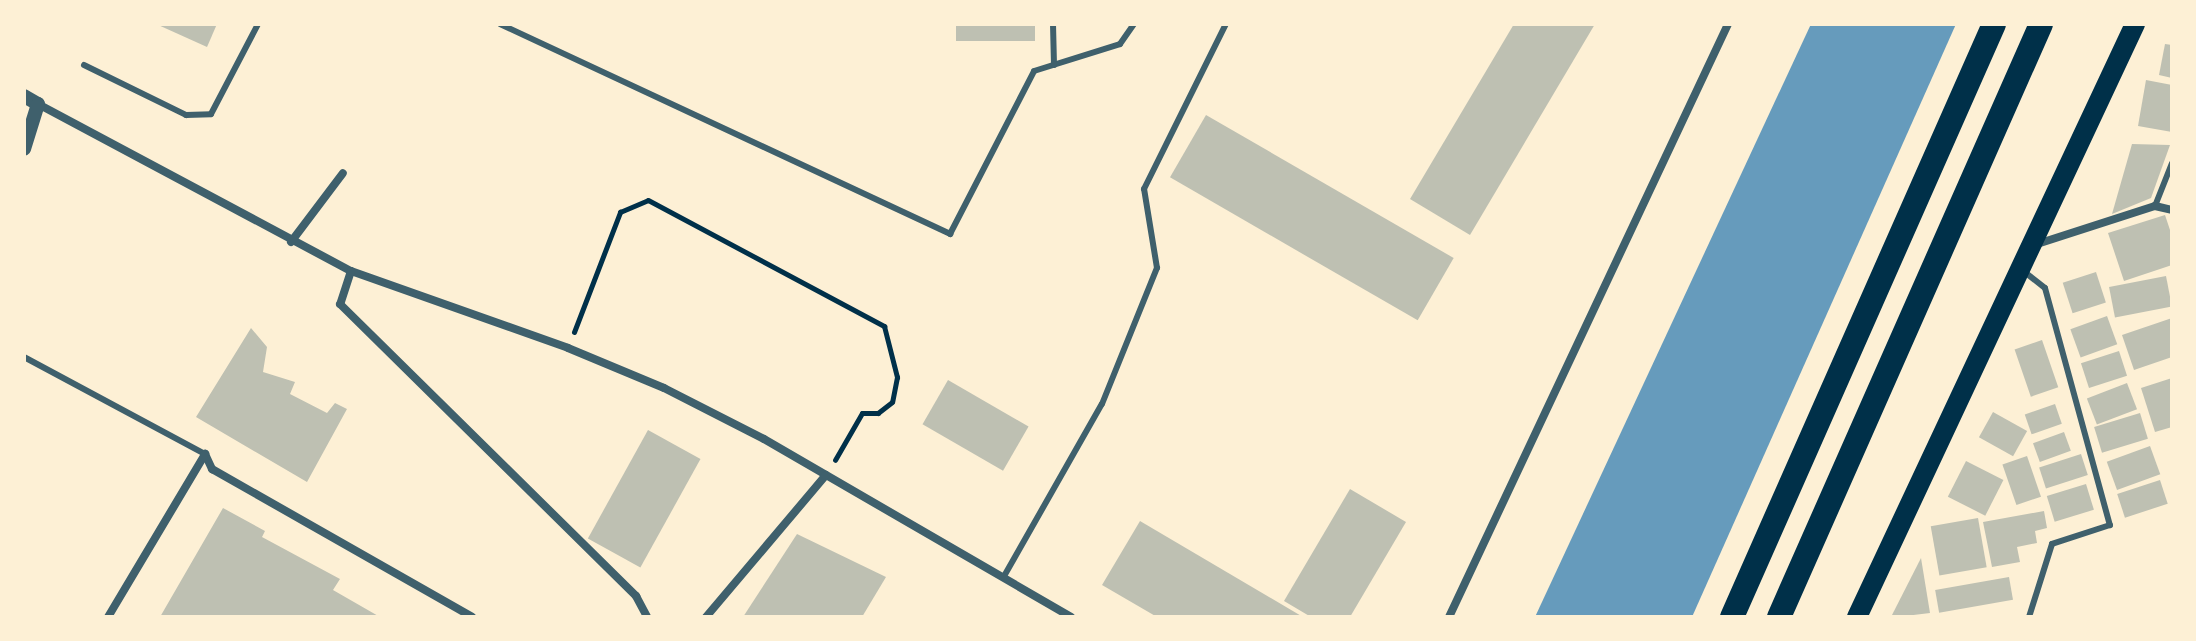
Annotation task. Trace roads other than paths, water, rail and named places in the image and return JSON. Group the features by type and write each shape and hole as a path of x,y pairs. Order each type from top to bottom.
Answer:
{"highway":[{"path":"1731,617 1994,24"},
{"path":"1779,617 2041,24"}],"main road":[{"path":"1857,617 2135,24"}],"street":[{"path":"1449,617 1728,24"},
{"path":"24,96 291,242 351,271 568,348 664,388 826,475 1071,617"},
{"path":"24,149 38,104"},
{"path":"291,242 343,173"},
{"path":"2030,247 2155,206 2172,210"},
{"path":"351,271 340,304 625,585 647,617"},
{"path":"108,617 205,454"},
{"path":"205,454 212,469 472,617"},
{"path":"706,617 826,475"}],"lane":[{"path":"84,65 186,115 211,114 258,24"},
{"path":"500,24 950,234 1034,71 1120,44 1134,24"},
{"path":"1053,24 1054,65"},
{"path":"1003,578 1102,404 1157,268 1144,189 1226,24"},
{"path":"2155,206 2172,163"},
{"path":"2019,268 2045,288 2110,525 2052,544 2029,617"},
{"path":"24,357 205,454"}],"water":[{"path":"1811,24 1956,24 1692,617 1535,617"}]}
